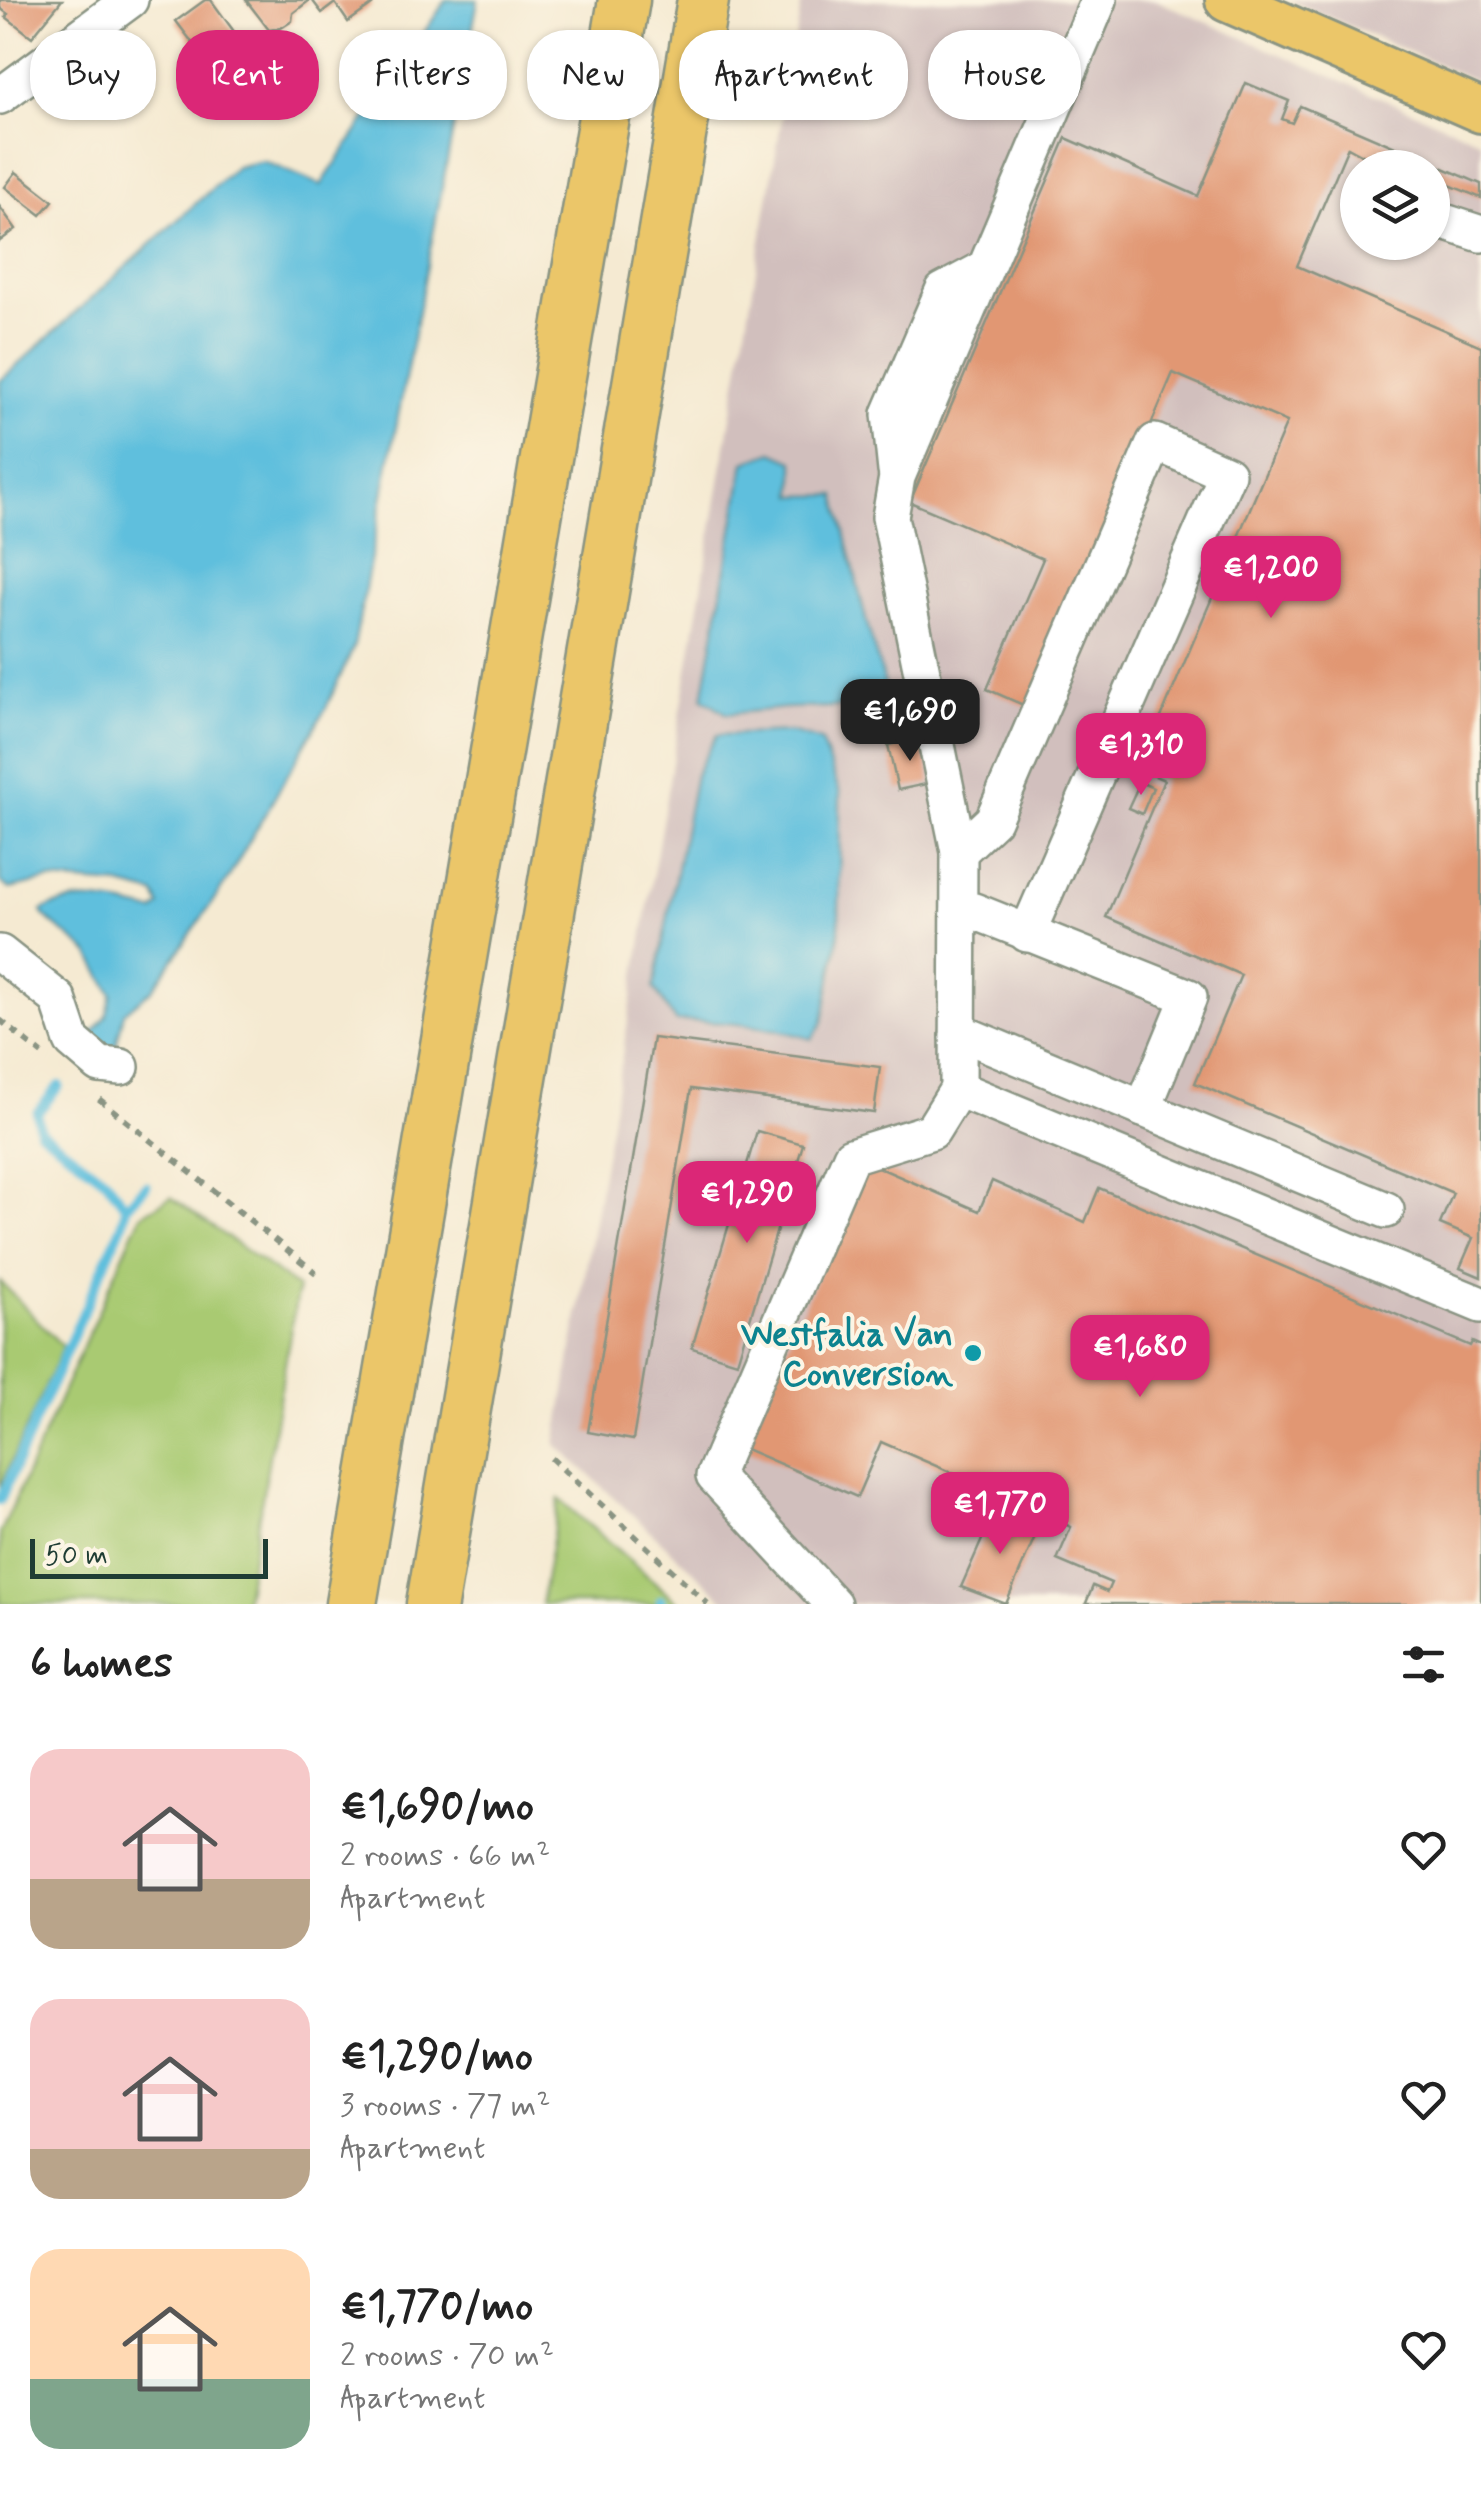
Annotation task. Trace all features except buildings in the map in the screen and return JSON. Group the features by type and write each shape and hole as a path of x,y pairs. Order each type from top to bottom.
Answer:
{"highway":[{"path":"351,1604 624,0"},
{"path":"432,1604 703,0"}],"main road":[{"path":"1227,0 1481,111"}],"street":[{"path":"832,1604 714,1476 850,1156 932,1131 958,1089 959,852 890,516 897,477 1098,0"},
{"path":"0,96 124,2"},
{"path":"1450,224 1481,234"},
{"path":"959,852 993,820 1154,442 1228,474 1027,934"},
{"path":"958,912 974,911 1188,997 1144,1109"},
{"path":"0,954 58,999 72,1042 100,1065 121,1067"},
{"path":"958,1036 971,1037 1386,1210"},
{"path":"958,1089 1481,1305"}],"path":[{"path":"0,1020 45,1056"},
{"path":"90,1092 316,1273"},
{"path":"550,1458 708,1604"}],"shaded area":[{"path":"802,0 1155,0 1481,141 1481,1604 729,1604 556,1444 782,120 908,120 908,30 797,30"},
{"path":"1290,0 1481,0 1481,83"}],"green space":[{"path":"171,1197 298,1288 244,1604 0,1604 0,1534 141,1215"},
{"path":"0,1281 63,1347 0,1487"},
{"path":"559,1499 680,1604 541,1604"}],"water":[{"path":"446,0 478,0 472,30 426,30"},
{"path":"365,120 455,120 354,646 326,708 226,882 153,989 124,1013 115,1050 102,1050 89,1037 106,1017 112,994 89,953 42,911 83,901 154,912 160,906 155,894 120,885 49,880 10,889 0,882 0,381 236,167 263,161 321,185"},
{"path":"773,452 794,461 794,496 836,495 887,692 874,706 727,714 703,698 745,462"},
{"path":"790,732 821,741 840,793 839,934 823,1022 812,1039 744,1025 675,1021 654,988 695,775 717,735"}],"waterway":[{"path":"0,1500 122,1225 126,1207 107,1181 40,1131 37,1113 59,1086"},
{"path":"126,1207 146,1186"},
{"path":"661,1600 662,1604"}],"place":[{"name":"Westfalia Van Conversion","path":"973,1353"}]}
